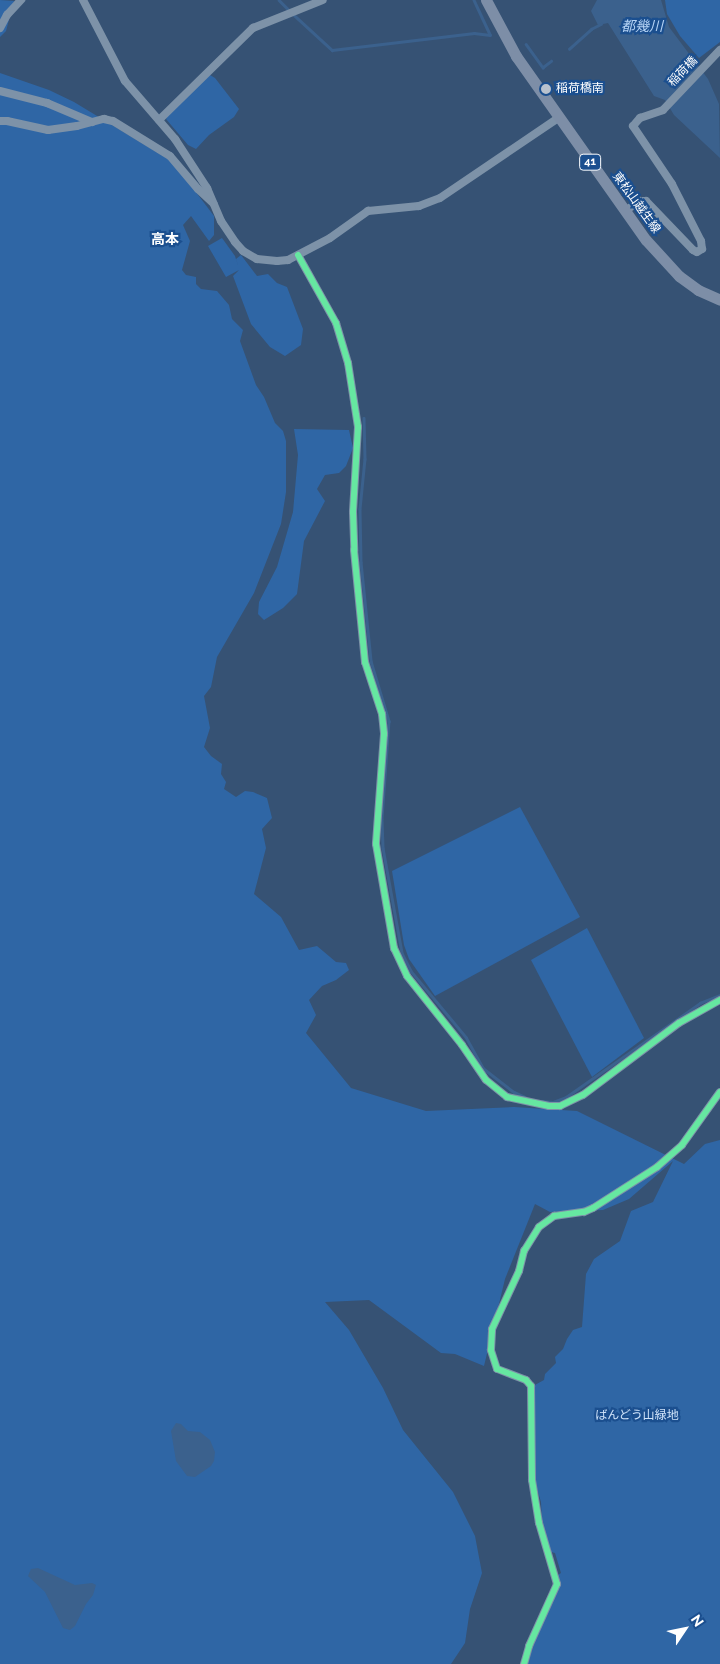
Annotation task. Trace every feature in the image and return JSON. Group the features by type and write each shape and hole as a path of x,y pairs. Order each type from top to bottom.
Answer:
{"main road":[{"name":"東松山越生線","path":"486,0 516,56 625,212 672,271 698,290 720,300"}],"street":[{"path":"0,28 7,15 20,0"},
{"path":"83,0 126,81 187,157 215,204 228,232 250,256 277,262 298,255 330,238 353,219 368,211 412,207 440,198 558,118"},
{"path":"159,120 253,28 323,0"},
{"name":"稲荷橋","path":"625,212 640,201 646,201 693,250 697,252 702,249 701,241 672,184 633,128 636,120 663,110 720,50"},
{"path":"0,91 47,103 92,122"},
{"path":"0,122 7,121 48,130 77,126 104,119 113,121 170,156 198,189 215,204"},
{"path":"298,255 336,323 348,363 358,427 353,512 354,550 365,662 382,714 384,734 376,844 395,952 407,976 462,1045 486,1080 507,1097 549,1106 560,1106 583,1094 679,1023 720,1000"},
{"path":"524,1664 529,1646 557,1584 551,1556 539,1523 532,1480 531,1386 526,1380 497,1369 492,1358 490,1338 519,1271 524,1251 539,1227 554,1216 584,1212 593,1208 656,1167 682,1145 720,1092"}],"green space":[{"path":"0,0 14,1 6,31 0,37"},
{"path":"665,0 720,0 720,42 699,58 680,36 667,14"},
{"name":"ばんどう山緑地","path":"0,73 49,90 74,102 168,159 180,171 214,216 214,235 209,241 191,216 183,225 190,241 182,270 186,275 196,277 196,284 201,289 217,291 229,305 232,319 243,330 240,341 256,385 264,397 275,423 283,431 286,441 286,492 281,524 254,593 217,657 211,687 204,696 210,728 204,747 211,756 222,764 221,774 226,782 224,789 236,797 245,791 267,798 272,818 262,829 266,848 254,894 281,917 299,950 317,946 336,962 346,963 349,970 336,980 322,986 309,1000 316,1015 306,1033 351,1088 426,1111 514,1107 577,1111 684,1164 705,1144 720,1140 720,1664 527,1664 558,1575 561,1573 555,1553 551,1552 542,1524 541,1502 535,1482 533,1386 544,1380 545,1374 556,1363 555,1357 563,1349 573,1330 582,1327 586,1274 594,1259 620,1241 631,1211 653,1202 673,1161 629,1199 603,1210 550,1212 535,1204 505,1279 484,1366 455,1354 441,1353 369,1300 325,1302 349,1330 383,1388 403,1430 453,1492 475,1536 482,1573 470,1609 465,1643 451,1664 0,1664"},
{"path":"210,75 215,78 239,109 234,117 209,135 196,149 188,145 166,119 170,112"},
{"path":"222,238 235,256 239,269 236,259 241,255 257,276 268,274 277,283 287,287 303,329 301,345 285,356 270,347 251,324 233,276 239,270 226,277 208,246"},
{"path":"294,429 349,430 353,448 346,466 339,473 325,475 317,489 325,501 304,541 297,594 283,608 264,620 258,614 259,602 277,567 293,512 298,455"},
{"path":"520,807 580,917 435,996 409,959 404,945 392,871"},
{"path":"587,928 644,1038 592,1077 531,960"}],"water":[{"name":"都幾川","path":"597,0 661,0 669,27 708,79 719,104 720,158 674,115 665,100 654,96 608,23 598,25 591,11"},
{"path":"176,1423 181,1424 188,1431 200,1432 210,1440 215,1452 214,1461 211,1466 195,1477 187,1476 176,1461 171,1431"},
{"path":"38,1568 75,1585 92,1583 96,1585 93,1595 86,1604 75,1626 70,1630 63,1628 45,1592 28,1576 31,1569"}],"waterway":[{"path":"279,0 290,11"},
{"path":"474,0 490,35"},
{"path":"294,15 332,50 474,33 490,35"},
{"path":"569,49 591,29 601,24"},
{"path":"526,44 543,67 551,61"},
{"path":"364,418 365,459 360,509 361,562 371,661 389,721 382,819 383,848 402,953 411,971 466,1037 483,1068 514,1092 525,1097"},
{"path":"542,1101 553,1102 566,1097 700,1003 720,995"}],"cycle path":[{"path":"298,255 336,323 348,363 358,427 353,512 354,550 365,662 382,714 384,734 376,844 394,948 407,976 462,1045 486,1080 507,1097 549,1106 560,1106 583,1095 679,1023 720,1000"},
{"path":"524,1664 529,1646 557,1584 539,1523 532,1480 531,1386 526,1380 497,1369 491,1350 492,1329 519,1271 524,1251 539,1227 554,1216 584,1212 593,1208 657,1167 682,1145 720,1092"}],"place":[{"name":"稲荷橋南","path":"546,89"}],"district":[{"name":"高本","path":"165,239"}]}
